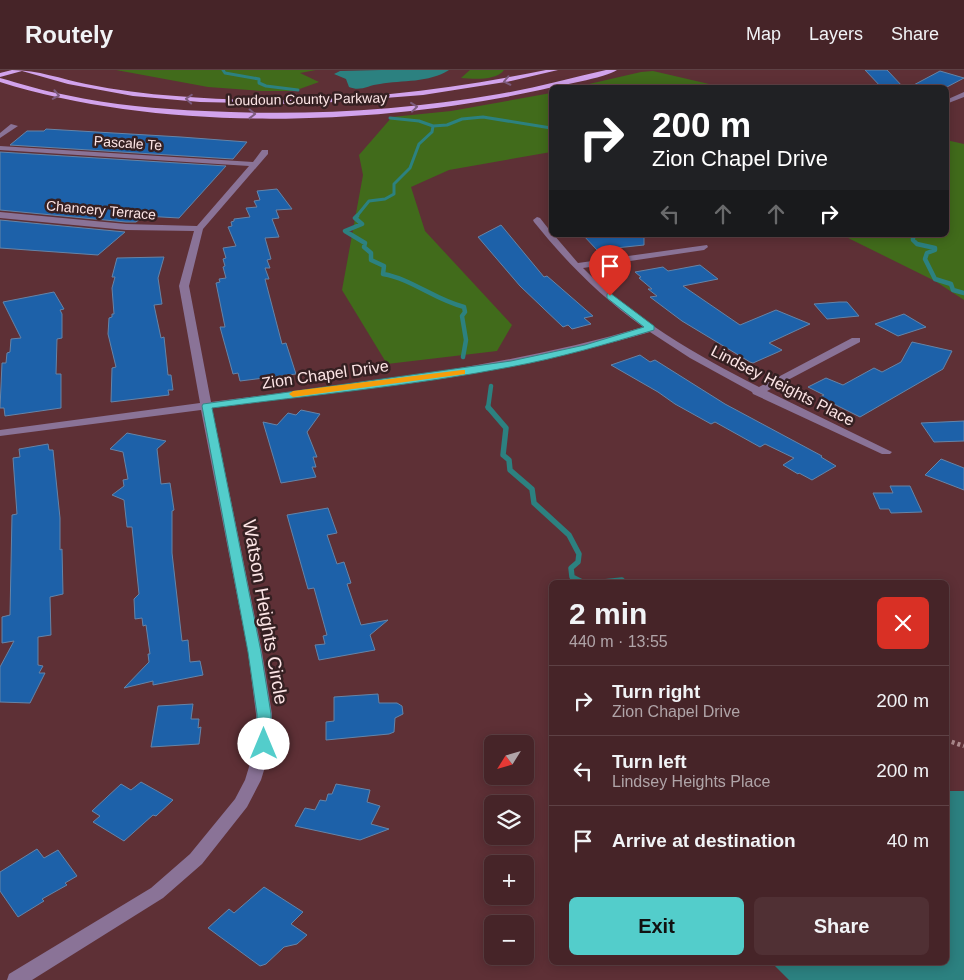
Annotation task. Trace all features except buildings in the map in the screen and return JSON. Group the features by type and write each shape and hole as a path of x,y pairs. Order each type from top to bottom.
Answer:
{"main road":[{"path":"0,75 20,70"},
{"name":"Loudoun County Parkway","path":"25,70 105,90 157,97 238,102 357,100 440,92 485,85 555,70"},
{"name":"Loudoun County Parkway","path":"551,85 614,70"},
{"path":"0,86 38,74"},
{"name":"Loudoun County Parkway","path":"0,80 77,100 143,108 231,114 308,114 394,110 464,102 549,85"}],"street":[{"path":"949,102 964,94"},
{"path":"0,136 14,126"},
{"name":"Pascale Te","path":"0,148 254,164"},
{"path":"200,229 265,152"},
{"name":"Chancery Terrace","path":"0,215 126,227 200,229"},
{"name":"Lindsey Heights Place","path":"536,220 549,235"},
{"name":"Watson Heights Circle","path":"16,980 157,893 196,859 241,803 253,780 264,744 264,714 254,652 186,304 184,286 200,229"},
{"name":"Lindsey Heights Place","path":"551,237 595,284 651,328 704,362 757,392 886,452"},
{"path":"577,266 704,247"},
{"name":"Zion Chapel Drive","path":"0,433 463,372 511,364 588,347 651,328"},
{"path":"757,392 856,340"}],"path":[{"path":"949,741 964,746"}],"green space":[{"path":"116,70 316,70 300,73 319,82 294,91 262,91 208,87"},
{"path":"470,70 504,70 490,78 461,78"},
{"path":"653,71 713,85 585,85"},
{"path":"549,93 549,152 449,170 411,187 425,231 512,325 497,351 387,364 342,290 363,175 359,155 392,117 451,111"},
{"path":"949,141 964,144 964,300 935,281 846,237 949,237"}],"water":[{"path":"449,70 424,79 380,84 361,89 349,87 346,79 334,74 340,71"},
{"path":"949,791 964,791 964,980 789,980 774,965 949,965"}],"waterway":[{"path":"223,70 225,73 259,79 259,83 266,86 298,90"},
{"path":"433,126 447,125 462,119 483,117 549,128"},
{"path":"390,118 419,121 433,126"},
{"path":"356,217 369,201 385,199 394,194 394,184 410,168 419,144 432,132 433,126"},
{"path":"356,217 362,224 345,231 365,243 364,247 371,253 371,260 384,266 383,274 404,280 443,300 464,307 465,312 462,316 466,340 463,357"},
{"path":"913,237 917,244 935,248 935,250 927,253 925,259 935,279 951,284 953,290 964,293"},
{"path":"488,407 491,386"},
{"path":"488,407 506,428 503,455 509,460 510,470 532,489 534,503 569,535 579,554 578,562 571,568 572,577 578,580"}],"slow traffic":[{"path":"293,394 462,372"}],"route":[{"path":"264,744 264,714 254,652 207,406 511,364 588,347 651,328 610,296"}]}
